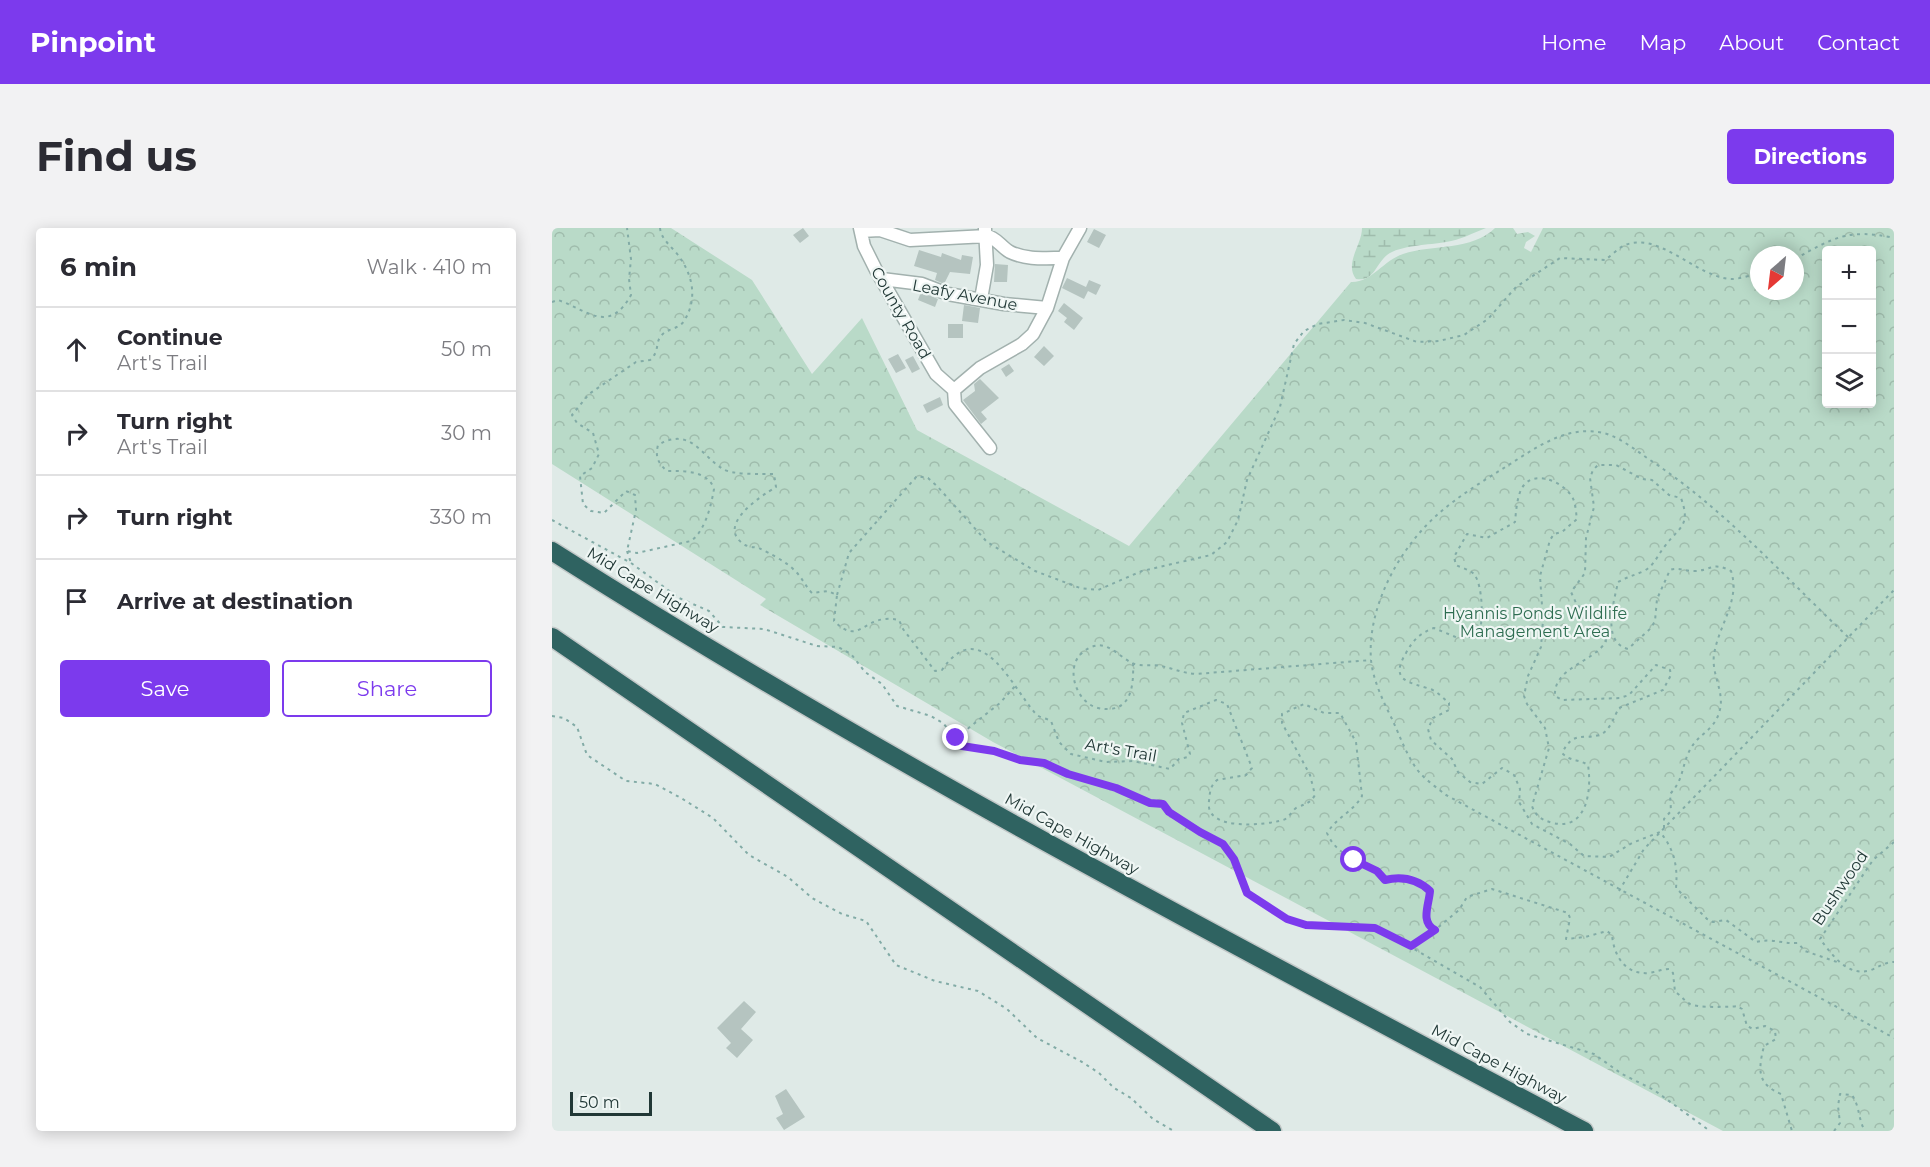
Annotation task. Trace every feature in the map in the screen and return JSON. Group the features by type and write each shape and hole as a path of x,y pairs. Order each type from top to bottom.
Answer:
{"highway":[{"name":"Mid Cape Highway","path":"552,551 718,652 1030,833 1584,1131"},
{"path":"552,637 1272,1131"}],"street":[{"path":"990,448 958,409 952,398 954,390 980,368 1028,339 1047,308 1063,258 1080,228"},
{"path":"860,229 880,230 910,240 986,232 1008,250 1023,256 1063,258"},
{"name":"County Road","path":"860,229 867,253 936,374 954,390"},
{"path":"981,299 987,265 986,232"},
{"name":"Leafy Avenue","path":"882,279 922,284 948,294 1047,308"}],"path":[{"path":"552,302 558,300 586,315 604,317 621,308 631,294 629,279 631,259 627,228"},
{"path":"631,563 627,551 636,510 635,495 626,491 604,513 591,511 583,504 580,476 590,472 599,454 593,433 573,420 572,415 590,394 636,362 650,360 658,350 659,339 663,333 678,328 688,313 693,286 680,257 661,236 660,228"},
{"path":"1859,229 1894,238"},
{"path":"1804,254 1838,233"},
{"path":"627,551 637,553 642,550 664,549 697,537 712,503 713,485 684,469 667,471 659,464 656,455 658,445 665,441 685,441 696,444 723,470 774,474 776,487 756,498 743,511 735,525 737,537 746,545 759,549 794,570 812,593 828,591 837,595 849,552 917,476 928,478 937,486 987,542 1035,571 1080,588 1098,590 1142,571 1211,555 1227,542 1238,520 1248,480 1280,407 1294,344 1304,331 1318,324 1344,320 1365,323 1416,342 1439,341 1464,335 1488,319 1516,287 1560,258 1579,257 1605,260 1623,246 1644,243 1667,250 1707,273 1731,279 1750,275"},
{"path":"1848,637 1727,520 1673,475 1626,443 1607,435 1574,431 1543,444 1492,475 1436,515 1413,540 1386,586 1372,641 1371,660 1387,708 1419,772 1446,795 1619,891 1727,945 1828,1004 1894,1038"},
{"path":"1660,832 1632,843 1609,857 1584,856 1570,844 1532,824 1519,802 1520,789 1514,775 1502,768 1482,784 1470,782 1458,772 1452,759 1431,740 1428,729 1433,718 1449,710 1449,703 1431,689 1408,683 1401,676 1399,667 1403,657 1413,641 1423,632 1434,628 1458,638 1478,636 1481,629 1482,596 1478,581 1473,572 1456,565 1454,557 1467,534 1488,538 1515,522 1520,493 1524,484 1534,480 1547,478 1565,489 1573,499 1576,519 1562,532 1554,534 1542,567 1541,647 1528,676 1524,696 1527,704 1545,728 1550,748 1532,806 1535,814 1543,820 1562,825 1573,823 1584,810 1587,800 1588,765 1583,761 1568,759 1562,753 1565,747 1581,736 1599,735 1607,731 1619,708 1663,690 1671,675 1670,670 1664,665 1656,665 1629,695 1620,698 1562,700 1555,696 1555,688 1560,680 1578,664 1598,652 1606,641 1596,618 1577,605 1571,592 1585,573 1586,538 1594,507 1590,478 1593,470 1598,465 1608,464 1642,479 1652,480 1669,495 1681,498 1686,517 1682,527 1663,548 1659,557 1645,570 1618,582 1611,626 1615,643 1620,647 1628,649 1651,628 1655,621 1657,599 1670,570 1676,568 1696,571 1714,565 1731,571 1734,581 1734,600 1716,640 1712,667 1721,696 1720,711 1714,725 1691,747 1682,778 1670,794 1671,811 1664,819 1664,828"},
{"path":"552,520 631,563 679,598 709,611 723,627 764,629 817,646 838,647 851,654 865,672 882,684 897,706 931,716 943,723 962,746 994,751 1020,760 1044,763 1068,774 1116,788 1150,803 1163,804 1169,812 1223,844 1234,859 1247,893 1287,919 1306,925 1375,928 1411,946 1480,987 1510,1022 1527,1034 1594,1054 1622,1074 1654,1090 1710,1131"},
{"path":"1619,891 1644,849 1894,590"},
{"name":"Art's Trail","path":"837,595 834,621 850,633 872,621 888,618 899,620 935,670 942,670 966,648 976,648 987,653 1016,685 1036,714 1051,721 1059,742 1071,754 1106,762 1133,761 1167,770 1179,759 1188,757 1190,754 1182,723 1184,713 1211,701 1222,701 1227,704 1252,768 1246,776 1216,780 1209,790 1208,803 1212,813 1234,825 1285,820 1297,808 1309,803 1315,795 1310,775 1282,723 1282,714 1304,704 1324,713 1340,713 1356,741 1362,796 1353,808 1334,823 1327,833 1329,838 1354,860 1377,871 1385,880 1400,877 1424,886 1430,891 1426,920 1435,930"},
{"path":"1132,663 1134,684 1131,696 1122,704 1110,709 1095,708 1082,698 1075,688 1076,663 1083,652 1101,646 1114,648 1132,663 1161,666 1177,673 1196,674 1371,660"},
{"path":"956,738 1000,703 1016,685"},
{"path":"552,716 564,718 577,727 587,756 626,782 655,784 681,798 713,818 750,855 788,878 812,898 842,914 866,921 896,965 935,981 978,991 1006,1009 1037,1038 1082,1062 1114,1088 1131,1098 1153,1119 1174,1131"},
{"path":"1660,832 1672,846 1677,876 1676,888 1707,919 1713,922 1726,920 1756,942 1771,938 1780,943 1798,943 1806,951 1838,962 1846,968 1864,971 1894,962"},
{"name":"Bushwood","path":"1838,962 1820,939 1873,860 1894,842"},
{"path":"1411,946 1454,914 1467,897 1492,889 1568,914 1566,939 1607,931 1612,935 1617,958 1630,969 1650,973 1669,969 1673,973 1675,992 1689,1004 1716,1005 1725,1009 1737,1006 1742,1010 1747,1026 1753,1029 1766,1026 1775,1031 1776,1039 1764,1046 1760,1067 1762,1080 1767,1088 1781,1094 1792,1131"},
{"path":"1834,1131 1840,1123 1838,1106 1840,1094 1852,1095 1858,1104 1859,1121 1865,1131"}],"green space":[{"name":"Hyannis Ponds Wildlife Management Area","path":"552,228 671,228 752,280 812,374 862,318 917,430 1129,546 1351,282 1365,279 1403,254 1464,244 1486,235 1495,228 1513,228 1517,234 1528,232 1535,236 1526,242 1524,248 1531,252 1543,228 1894,228 1894,1131 1723,1131 993,742 760,605 766,599 552,464"},
{"path":"1362,228 1486,228 1451,241 1407,247 1393,252 1383,259 1367,278 1356,279 1352,267"}],"building":[{"path":"803,228 809,236 800,243 793,235"},
{"path":"1094,229 1106,235 1099,248 1087,242"},
{"path":"919,250 941,257 942,253 961,260 962,255 973,257 970,274 950,272 944,284 935,280 937,273 914,266"},
{"path":"995,264 1008,265 1007,282 994,282"},
{"path":"1067,278 1086,287 1089,280 1101,285 1096,295 1088,291 1084,299 1062,288"},
{"path":"921,292 938,299 935,307 918,300"},
{"path":"1064,303 1083,318 1074,330 1064,322 1067,318 1058,311"},
{"path":"964,305 980,308 978,323 962,321"},
{"path":"948,324 963,324 963,338 948,338"},
{"path":"1044,346 1054,356 1044,366 1034,357"},
{"path":"898,354 906,368 896,373 888,359"},
{"path":"913,356 920,369 912,373 905,360"},
{"path":"1009,364 1014,371 1006,377 1001,369"},
{"path":"980,379 999,398 981,412 987,419 981,424 963,400 975,391 974,384"},
{"path":"940,397 943,405 927,413 923,405"},
{"path":"744,1001 756,1012 741,1029 753,1040 737,1058 726,1048 731,1043 717,1028"},
{"path":"786,1089 805,1117 784,1130 776,1118 783,1114 775,1096"}],"route":[{"path":"956,738 962,746 994,751 1020,760 1044,763 1068,774 1116,788 1150,803 1163,804 1169,812 1223,844 1234,859 1247,893 1287,919 1306,925 1358,927 1368,930 1375,928 1411,946 1431,935 1435,930 1426,920 1430,891 1424,886 1400,877 1385,880 1377,871 1362,866 1354,860"}]}
